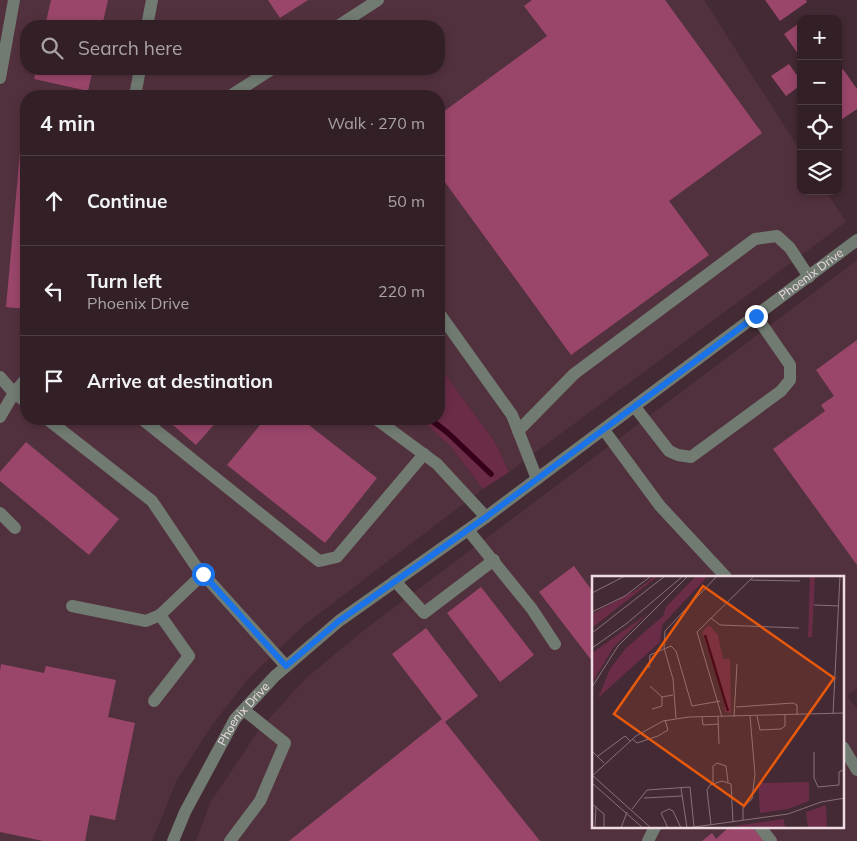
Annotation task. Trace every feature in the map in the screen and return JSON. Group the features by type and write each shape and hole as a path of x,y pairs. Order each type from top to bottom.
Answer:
{"street":[{"path":"0,78 14,0"},
{"path":"148,20 152,0"},
{"path":"347,20 378,0"},
{"path":"136,90 139,75"},
{"path":"239,90 263,75"},
{"path":"518,431 574,374 755,238 777,236 790,248 809,277"},
{"name":"Phoenix Drive","path":"173,841 185,812 236,720 286,666 339,621 486,517 857,240"},
{"path":"635,407 669,451 691,457 781,391 790,380 790,364 756,316"},
{"path":"445,321 512,415 537,479"},
{"path":"0,377 20,397"},
{"path":"0,417 14,392 20,386"},
{"path":"55,425 152,501 203,574 286,666"},
{"path":"149,425 319,561 337,557 424,454"},
{"path":"384,425 437,464 486,517"},
{"path":"604,430 660,506 725,576"},
{"path":"0,513 15,528"},
{"path":"468,530 532,609 555,644"},
{"path":"395,581 424,613 494,560"},
{"path":"72,606 146,621 160,615 203,574"},
{"path":"154,701 189,656 160,615"},
{"path":"230,841 260,801 285,743 244,710"},
{"path":"844,749 857,770"},
{"path":"761,828 771,841"}],"shaded area":[{"path":"0,0 704,0 797,146 797,195 829,195 846,222 509,472 495,442 445,374 445,90 20,90 20,425 427,425 451,447 483,489 304,625 248,679 212,725 177,780 152,841 0,841"},
{"path":"857,260 857,689 847,696 857,709 857,841 196,841 210,803 259,730 306,678 363,631"},
{"path":"445,374 495,442 509,472 483,489 451,447 427,425 445,425"}],"building":[{"path":"51,0 108,0 103,20 46,20"},
{"path":"268,0 308,0 280,18"},
{"path":"532,0 665,0 762,133 669,201 709,255 571,355 445,182 445,111 547,36 524,6"},
{"path":"765,0 806,0 807,2 780,21"},
{"path":"797,25 797,52 784,34"},
{"path":"789,64 797,75 797,88 786,96 771,76"},
{"path":"842,70 857,89 857,109 842,119 842,105"},
{"path":"35,75 92,75 88,90 34,79"},
{"path":"20,152 20,308 6,307"},
{"path":"857,340 857,565 773,449 825,411 821,405 834,396 816,370"},
{"path":"173,425 214,425 196,445"},
{"path":"260,425 309,425 377,478 325,543 227,465"},
{"path":"26,442 119,519 89,555 0,481 0,472"},
{"path":"574,566 592,591 592,661 539,592"},
{"path":"481,587 534,655 500,682 447,613"},
{"path":"426,628 478,696 445,722 540,841 289,841 442,719 392,654"},
{"path":"1,664 44,673 46,666 116,680 108,717 135,723 115,820 90,815 85,841 43,841 0,832"},
{"path":"728,828 753,828 764,841 702,841 712,833 716,839"}],"waterway":[{"path":"438,425 491,474"}],"route":[{"path":"203,574 286,666 339,621 486,517 756,316"}]}
